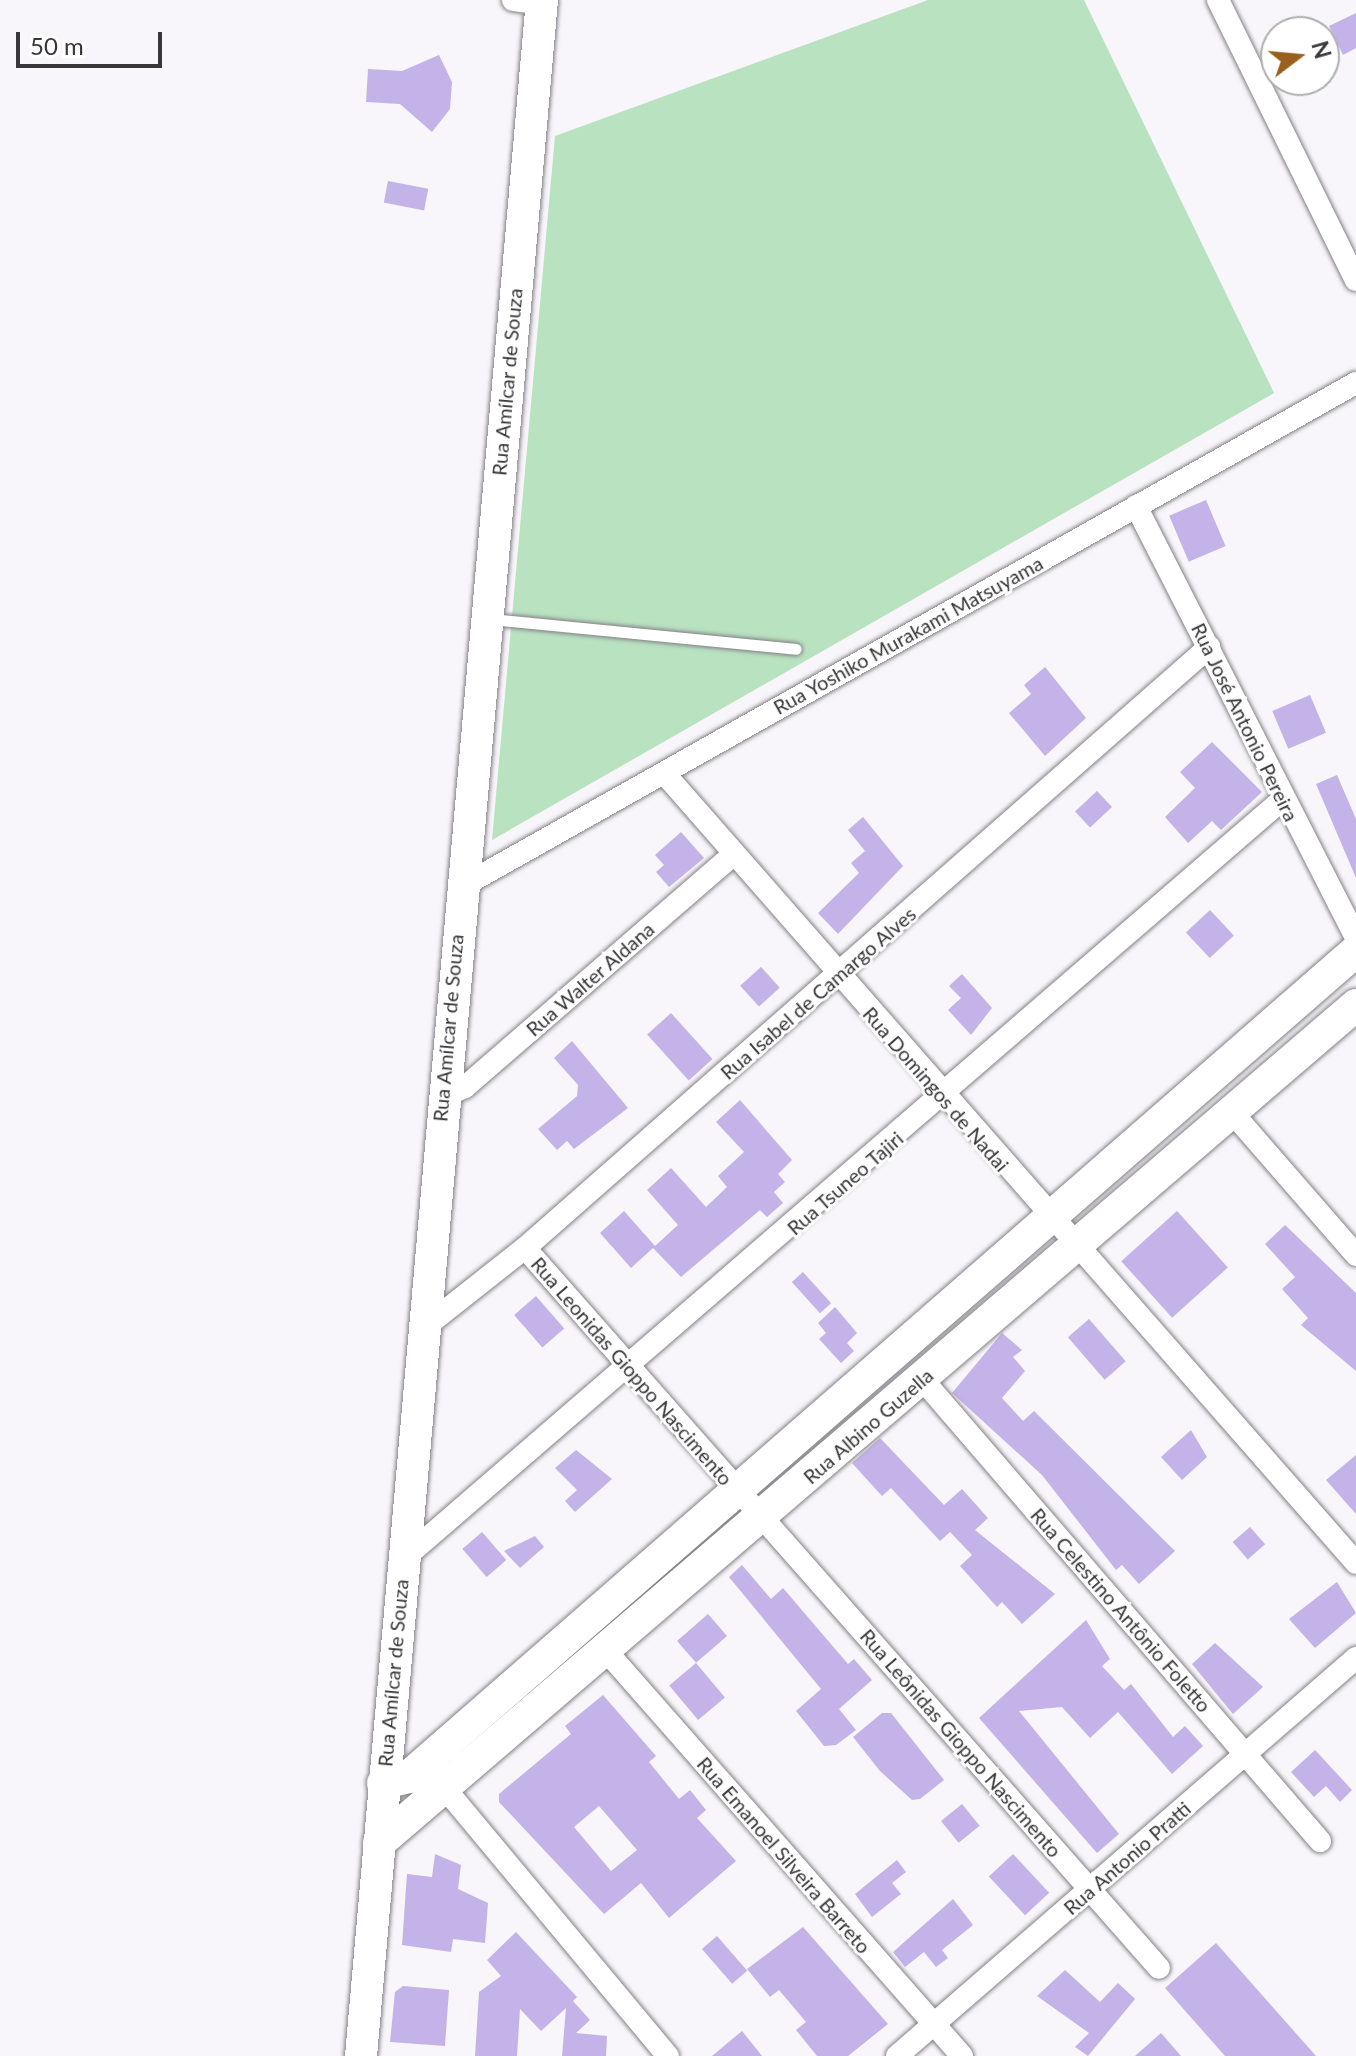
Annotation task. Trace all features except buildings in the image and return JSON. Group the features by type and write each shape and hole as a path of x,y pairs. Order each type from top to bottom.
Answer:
{"street":[{"path":"1218,0 1356,280"},
{"name":"Rua Amílcar de Souza","path":"361,2056 421,1330 486,618 532,1"},
{"name":"Rua Yoshiko Murakami Matsuyama","path":"461,887 1356,383"},
{"name":"Rua José Antonio Pereira","path":"1136,506 1209,647 1282,800 1356,937"},
{"name":"Rua Isabel de Camargo Alves","path":"421,1330 525,1248 1209,647"},
{"name":"Rua Domingos de Nadai","path":"664,773 1074,1246"},
{"name":"Rua Tsuneo Tajiri","path":"402,1560 945,1096 1282,800"},
{"name":"Rua Walter Aldana","path":"442,1097 465,1087 734,854"},
{"name":"Rua Albino Guzella","path":"383,1783 408,1777 740,1493 1356,951"},
{"name":"Rua Albino Guzella","path":"379,1843 447,1791 1230,1110 1356,1005"},
{"path":"1230,1110 1356,1255"},
{"path":"1074,1246 1356,1563"},
{"name":"Rua Leonidas Gioppo Nascimento","path":"525,1248 631,1365 762,1518"},
{"name":"Rua Celestino Antônio Foletto","path":"922,1379 1320,1841"},
{"name":"Rua Leônidas Gioppo Nascimento","path":"762,1518 1159,1968"},
{"name":"Rua Emanoel Silveira Barreto","path":"607,1652 962,2056"},
{"name":"Rua Antonio Pratti","path":"897,2056 1356,1658"},
{"path":"447,1791 668,2056"}],"lane":[{"path":"486,618 796,649"}],"green space":[{"path":"928,0 1084,0 1274,393 492,840 555,136"}]}
